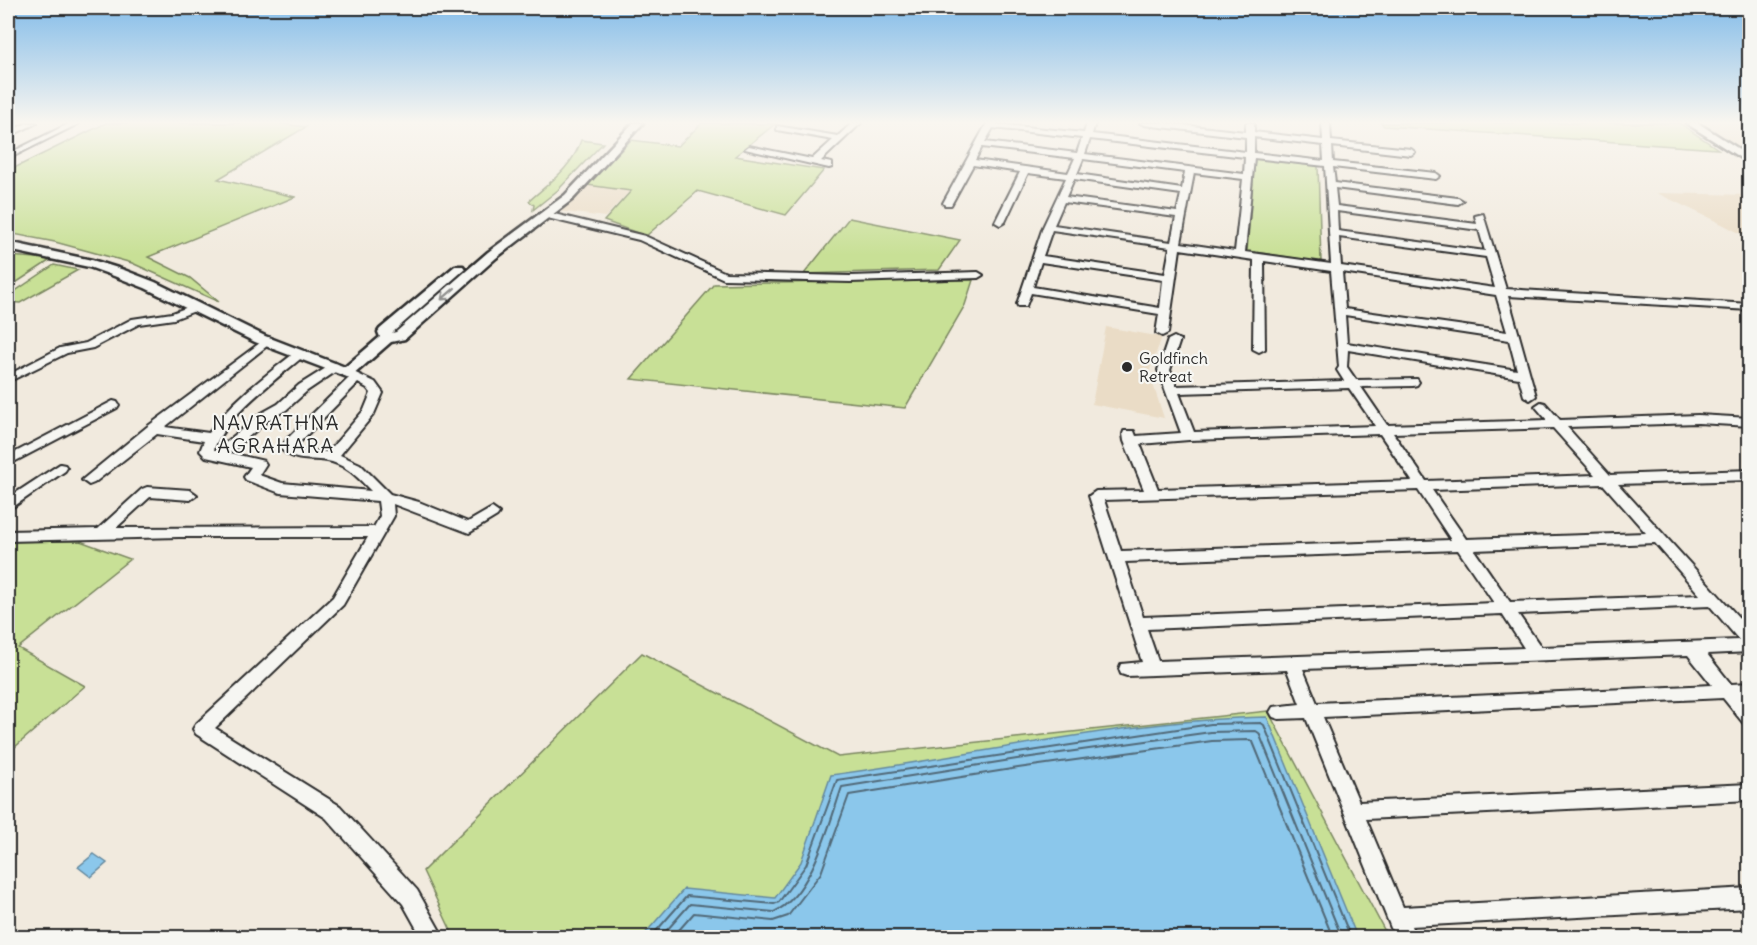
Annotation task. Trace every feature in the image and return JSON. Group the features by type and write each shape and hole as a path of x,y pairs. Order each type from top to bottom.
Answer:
{"street":[{"path":"434,938 410,897 333,812 202,729 338,601 387,516 386,497 355,467 333,458 300,455 288,449 346,373 387,338 400,336 486,254 565,191 588,167"},
{"path":"486,254 546,215 569,197 597,167"},
{"path":"948,204 967,167"},
{"path":"1004,167 1186,192"},
{"path":"1022,303 1048,227 1075,167"},
{"path":"1165,167 1248,177"},
{"path":"1240,254 1249,167"},
{"path":"1329,167 1343,367 1536,654"},
{"path":"1363,167 1436,176"},
{"path":"1000,222 1024,170"},
{"path":"1162,333 1169,278 1190,170"},
{"path":"1330,185 1458,201"},
{"path":"1061,199 1181,215"},
{"path":"1332,208 1483,228"},
{"path":"546,215 642,238 724,276 850,279 978,275"},
{"path":"1480,216 1530,396"},
{"path":"1048,227 1501,292 1749,307"},
{"path":"1334,233 1491,255"},
{"path":"12,245 64,255 102,259 160,280 271,333 268,340 89,480"},
{"path":"64,255 119,273 196,307 260,339 301,353 371,385 377,393 370,411 342,442 333,458"},
{"path":"1258,349 1259,257"},
{"path":"1038,258 1169,278"},
{"path":"1027,289 1166,312"},
{"path":"8,379 64,350 88,346 136,321 176,315 196,307"},
{"path":"1340,311 1514,337"},
{"path":"1174,340 1164,370 1189,436"},
{"path":"1342,346 1525,375"},
{"path":"301,353 266,380 212,438 206,446 211,454 259,464 250,477 280,488 386,497 414,505 469,528 492,513"},
{"path":"220,455 264,417 282,407 303,388 346,373"},
{"path":"1170,390 1413,382"},
{"path":"8,461 113,405"},
{"path":"1541,406 1749,640"},
{"path":"1153,495 1130,437 1698,419 1749,422"},
{"path":"153,429 212,438"},
{"path":"8,504 60,468"},
{"path":"1152,668 1096,496 1749,475"},
{"path":"100,535 147,492 190,495"},
{"path":"8,536 179,532 378,532"},
{"path":"1115,557 1658,538"},
{"path":"1137,623 1714,600"},
{"path":"1127,669 1749,646"},
{"path":"1692,648 1749,719"},
{"path":"1292,663 1406,938"},
{"path":"1279,712 1749,690"},
{"path":"1353,811 1749,792"},
{"path":"1397,917 1749,898"}],"shaded area":[{"path":"587,185 631,190 605,217 558,211"},
{"path":"1657,193 1749,195 1749,238 1722,224"},
{"path":"1106,327 1162,337 1149,372 1164,418 1092,404"}],"green space":[{"path":"16,167 238,167 218,179 295,197 148,257 190,278 219,302 132,263 55,242 8,233 8,171"},
{"path":"565,167 580,167 558,190 533,210 534,205 529,201"},
{"path":"605,167 806,167 824,170 786,215 698,191 646,236 604,221 631,191 587,185"},
{"path":"1254,167 1318,167 1321,262 1247,251"},
{"path":"849,218 960,240 939,270 804,274"},
{"path":"8,256 52,259 8,288"},
{"path":"54,265 78,270 20,303 8,302 8,296"},
{"path":"973,280 965,305 905,408 631,379 714,284"},
{"path":"8,541 80,541 130,559 18,648 85,686 8,753"},
{"path":"642,653 838,757 1268,711 1388,937 454,937 423,871"}],"water":[{"path":"1267,717 1357,937 642,937 684,889 775,898 801,862 831,775 1103,732 1157,725"},
{"path":"94,854 107,863 91,877 78,867"}],"place":[{"name":"Goldfinch Retreat","path":"1127,367"}],"district":[{"name":"NAVRATHNA AGRAHARA","path":"276,434"}]}
